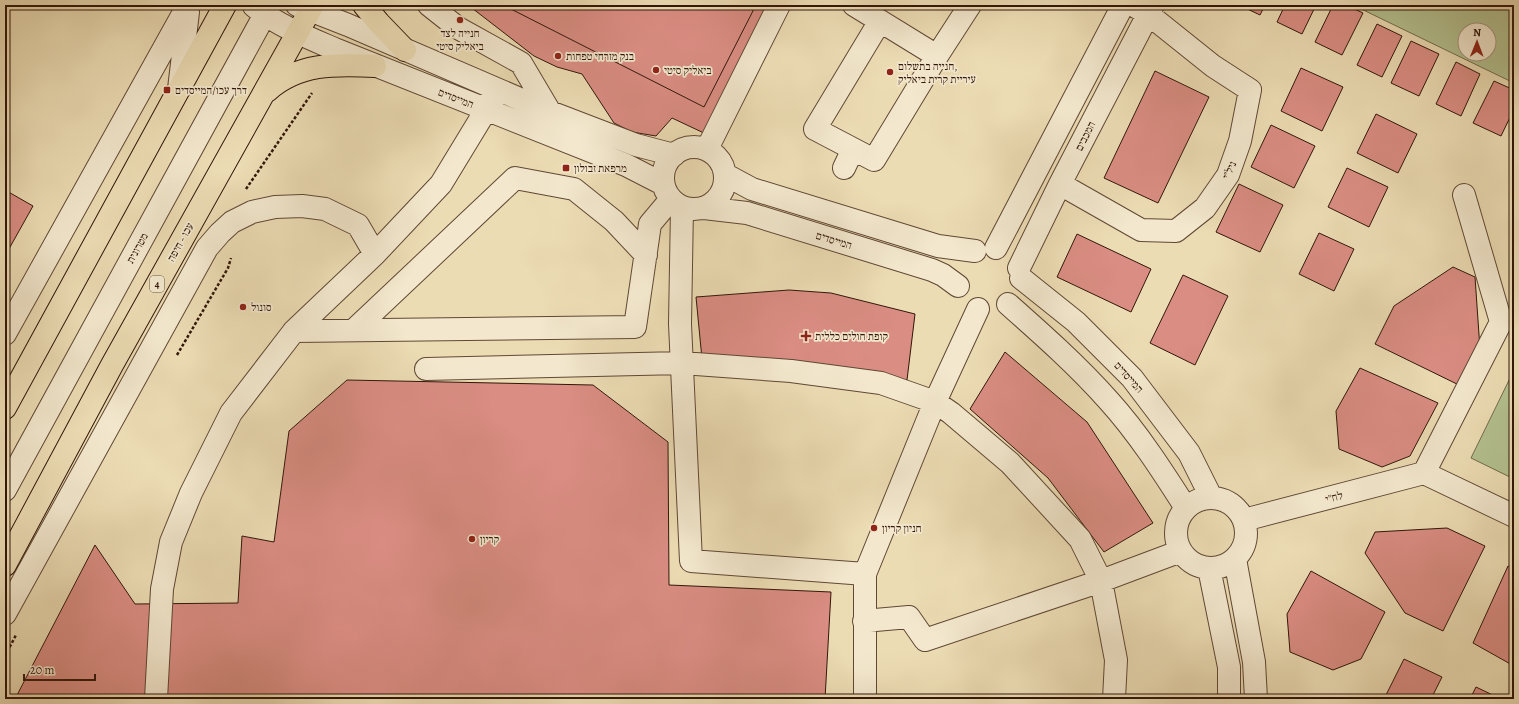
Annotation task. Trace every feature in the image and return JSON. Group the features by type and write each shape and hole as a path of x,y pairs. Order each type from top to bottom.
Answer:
{"highway":[{"path":"5,408 225,5"},
{"path":"364,5 405,50"},
{"name":"עכו - חיפה","path":"5,565 112,365 298,33 307,6"},
{"path":"262,96 286,77 303,70 332,65 375,66"}],"street":[{"path":"179,89 188,5"},
{"path":"5,334 188,5"},
{"path":"429,5 458,28 521,64 550,112"},
{"path":"708,150 779,5"},
{"path":"854,5 937,56"},
{"path":"880,21 815,129 849,158 874,160 937,56 970,5"},
{"path":"726,175 741,184 760,192 938,246 986,250 1006,252 1014,259 1020,273 1019,288 1015,297 1008,304 999,309 988,310 978,308 969,303 962,296 958,286 958,275 961,265 967,256 986,250 1122,5"},
{"path":"307,6 550,112 636,145 674,155"},
{"name":"המייסדים","path":"262,8 298,33 375,66 626,165 672,197"},
{"name":"מטרונית","path":"5,490 262,8"},
{"name":"ניל\"י","path":"1060,184 1141,230 1176,231 1205,208 1228,175 1240,141 1250,90 1213,66 1144,8"},
{"name":"המכבים","path":"1020,273 1060,184 1144,8"},
{"path":"156,699 162,589 170,542 191,493 231,413 294,331 375,254 441,184 486,110 496,89"},
{"path":"672,197 693,210 704,208 714,203 721,195 725,185 726,175 723,164 708,150 697,147 688,147 674,155 664,168 672,197 680,324 691,561 865,574"},
{"path":"354,330 515,178 574,190 614,221 646,255"},
{"path":"1464,195 1508,325 1424,473 1514,516"},
{"path":"294,331 635,327 650,224 672,197"},
{"path":"5,614 207,248 220,233 232,222 252,212 275,207 302,206 325,209 358,225 375,254"},
{"name":"המייסדים","path":"704,208 727,210 754,215 932,270 943,275 958,286"},
{"name":"המייסדים","path":"1020,273 1076,322 1132,378 1189,453 1211,497"},
{"path":"1008,304 1057,348 1110,402 1158,464 1186,508"},
{"path":"865,699 865,574 935,402 978,308"},
{"path":"426,368 682,364 791,371 881,383 935,402 951,413 1015,468 1080,539 1101,581 1116,660 1114,699"},
{"path":"112,365 116,412"},
{"name":"לח\"י","path":"1244,520 1424,473"},
{"path":"1211,497 1222,499 1239,511 1247,530 1246,542 1242,551 1235,560 1218,568 1209,568 1193,564 1186,558 1176,541 1176,529 1179,517 1186,508 1193,502 1202,498 1211,497"},
{"path":"864,621 909,617 925,640 1101,581 1181,551"},
{"path":"1235,560 1254,662 1256,699"},
{"path":"1209,568 1228,667 1229,699"}],"green space":[{"path":"1353,5 1514,5 1514,83 1471,62 1497,62 1497,22 1457,22 1457,55"},
{"path":"1514,370 1514,479 1471,458"}],"building":[{"name":"ביאליק סיטי","path":"468,5 765,5 761,36 706,134 672,118 656,136 632,132 614,123 582,74 557,67 534,56"},
{"path":"503,5 756,5 704,107"},
{"path":"1239,5 1265,5 1260,15"},
{"path":"1285,5 1316,5 1302,34 1277,22"},
{"path":"1333,5 1346,5 1363,13 1342,55 1315,42"},
{"path":"1377,24 1402,36 1382,77 1357,65"},
{"path":"1411,41 1439,54 1419,96 1391,83"},
{"path":"1456,62 1480,74 1461,116 1436,104"},
{"path":"1301,68 1343,87 1322,131 1281,111"},
{"path":"1155,71 1209,97 1158,203 1104,178"},
{"path":"1494,81 1514,90 1514,109 1501,136 1473,123"},
{"path":"1376,114 1417,134 1398,173 1357,153"},
{"path":"1271,125 1315,146 1294,188 1251,167"},
{"path":"1347,168 1388,187 1369,227 1328,207"},
{"path":"1239,184 1283,205 1260,252 1216,232"},
{"path":"5,190 33,206 5,256"},
{"path":"1319,233 1354,249 1334,291 1299,274"},
{"path":"1077,234 1151,269 1131,312 1057,277"},
{"path":"1453,267 1475,277 1480,349 1461,386 1375,344 1394,306"},
{"path":"1183,275 1228,296 1195,365 1150,343"},
{"name":"קופת חולים כללית","path":"789,290 831,293 915,314 907,380 807,363 702,359 696,297"},
{"path":"1005,352 1087,422 1153,523 1104,552 1048,478 970,409"},
{"path":"1360,368 1438,403 1410,456 1382,467 1339,449 1336,411"},
{"name":"קריון","path":"347,380 593,385 668,442 669,585 831,592 825,699 15,699 95,545 135,604 238,603 242,536 274,542 289,431"},
{"path":"1447,528 1485,546 1443,631 1405,613 1365,553 1375,532"},
{"path":"1508,566 1514,569 1514,666 1473,643"},
{"path":"1311,571 1385,612 1361,659 1333,670 1290,652 1287,614"},
{"path":"1404,659 1442,677 1431,699 1384,699"},
{"path":"1476,687 1501,699 1470,699"}],"place":[{"name":"חנייה לצד ביאליק סיטי","path":"460,20"},
{"name":"בנק מזרחי טפחות","path":"558,56"},
{"name":"ביאליק סיטי","path":"656,70"},
{"name":"חנייה בתשלום, עיריית קרית ביאליק","path":"890,72"},
{"name":"דרך עכו/המייסדים","path":"167,90"},
{"name":"מרפאת זבולון","path":"566,168"},
{"name":"סונול","path":"243,307"},
{"name":"קופת חולים כללית","path":"806,336"},
{"name":"חניון קריון","path":"874,528"},
{"name":"קריון","path":"472,539"}]}
